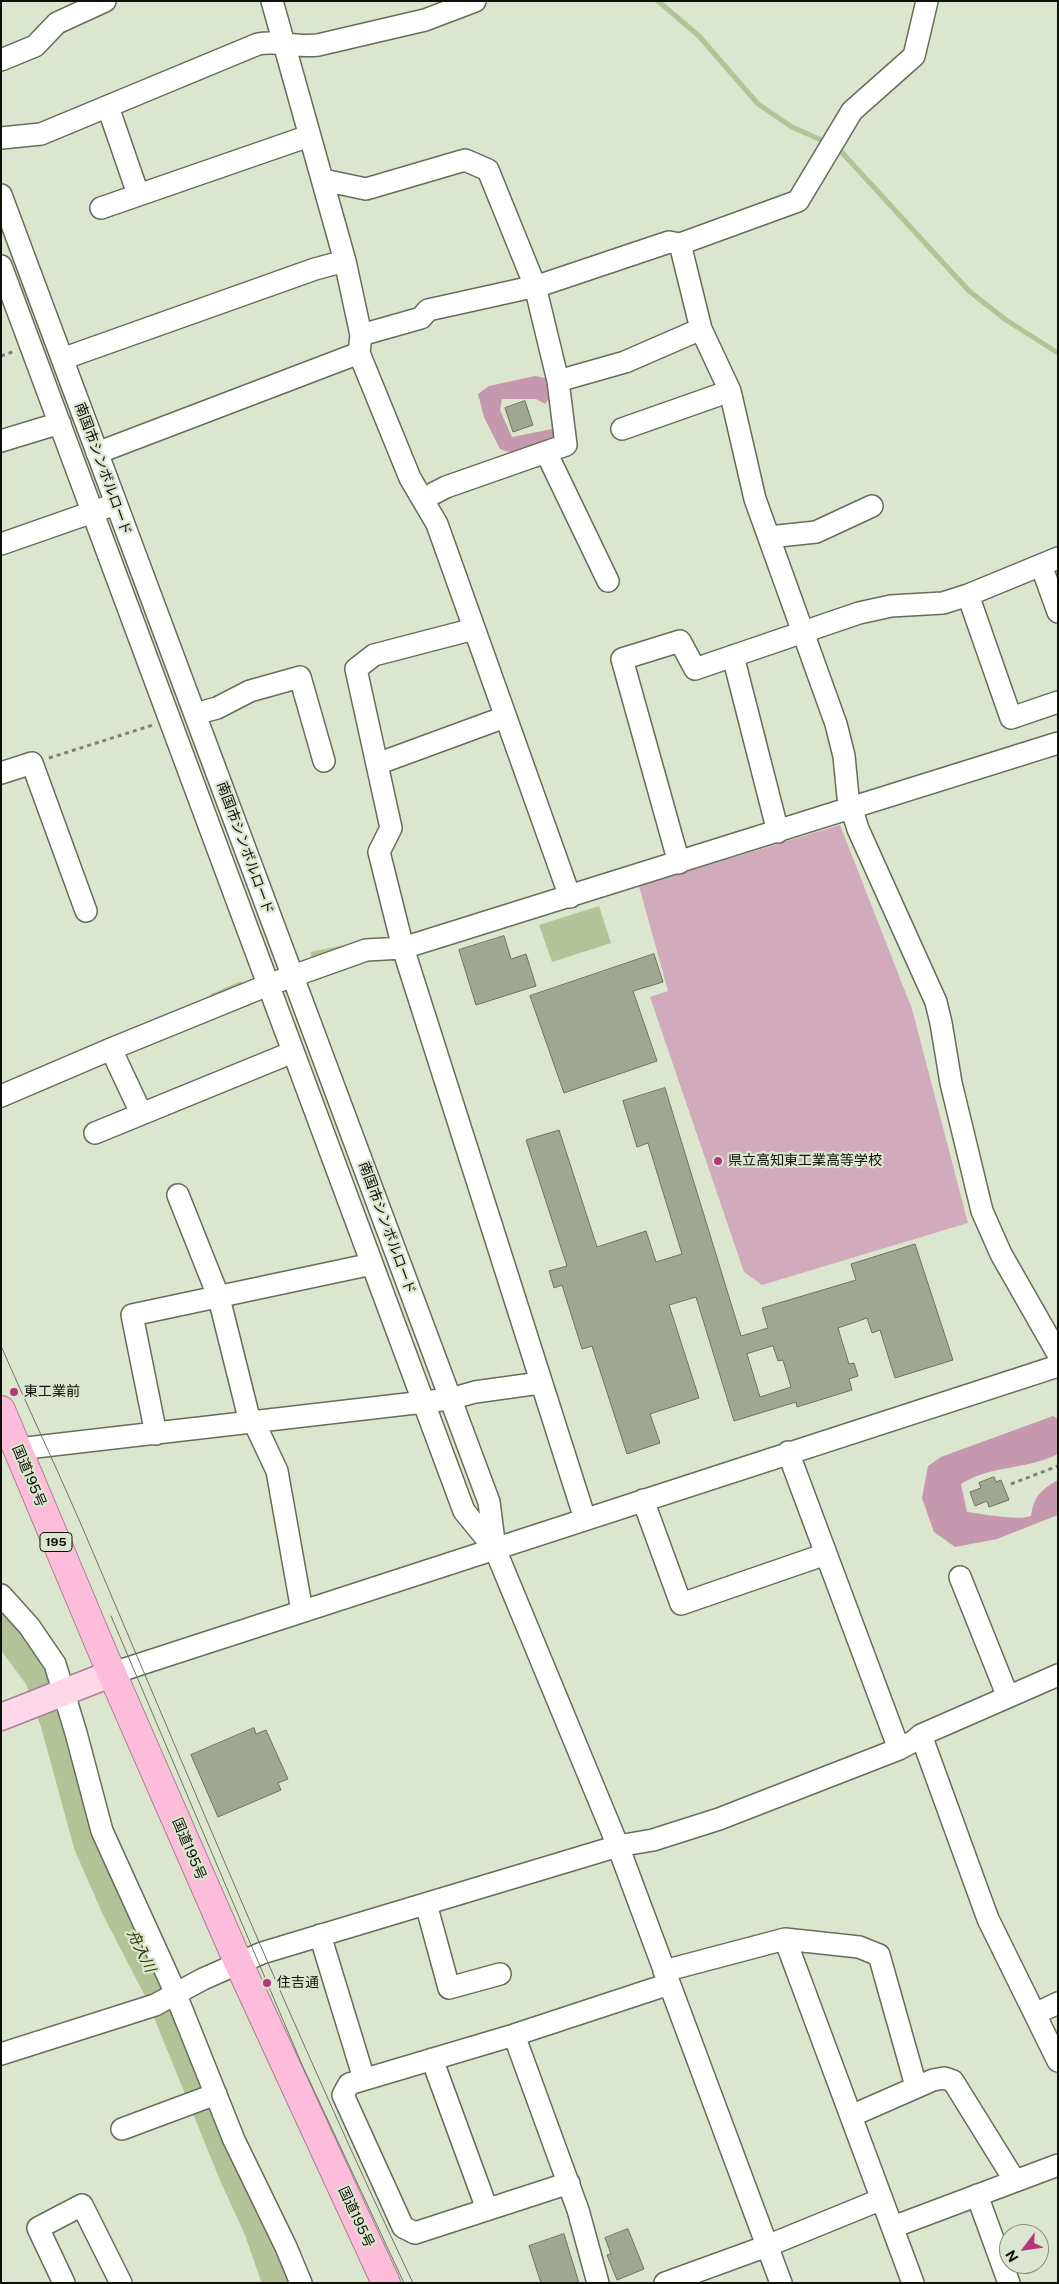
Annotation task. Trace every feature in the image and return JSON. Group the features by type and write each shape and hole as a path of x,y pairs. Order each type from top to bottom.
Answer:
{"highway":[{"name":"国道195号","path":"1,1410 112,1673 239,1964 386,2283"}],"main road":[{"path":"1,1718 112,1673"}],"street":[{"path":"1,60 35,46 57,24 105,1"},
{"path":"272,1 345,261 360,344 410,478 437,524 570,897"},
{"path":"1,138 41,134 108,108 258,44 269,42 286,46 318,45 434,9 475,1"},
{"path":"98,452 421,318 428,310 534,286 669,242 680,244 798,200 832,142 858,106 914,56 927,1"},
{"path":"108,108 138,194"},
{"path":"100,208 309,136"},
{"path":"323,180 366,189 465,160 488,170 534,286 558,381 566,445 446,488 423,499"},
{"name":"南国市シンボルロード","path":"1,195 489,1502 495,1549"},
{"path":"680,244 702,329 730,391 755,500 804,631 836,724 844,756 851,810 936,1002 942,1023 951,1084 982,1211 1001,1254 1058,1354"},
{"path":"62,359 315,269 345,261"},
{"name":"南国市シンボルロード","path":"1,266 464,1511 495,1549"},
{"path":"558,381 625,362 702,329"},
{"path":"622,429 730,391"},
{"path":"1,441 60,423"},
{"path":"546,452 608,581"},
{"path":"1,544 116,503"},
{"path":"769,537 816,532 872,506"},
{"path":"679,863 622,659 680,641 695,670 804,631 891,606 944,603 968,596 1049,562 1058,612"},
{"path":"968,596 1011,718 1058,702"},
{"path":"474,629 374,655 356,669 391,828 379,852 402,948 585,1520"},
{"path":"733,656 778,832"},
{"path":"195,714 217,708 250,692 300,677 324,761"},
{"path":"377,764 505,717"},
{"path":"1,1096 111,1048 268,985 366,950 402,948 851,810 1058,743"},
{"path":"1,773 32,763 86,911"},
{"path":"111,1048 141,1113"},
{"path":"95,1133 293,1052"},
{"path":"178,1195 219,1298 252,1422 277,1471 302,1611"},
{"path":"156,1434 132,1315 372,1264"},
{"path":"112,1673 585,1520 788,1452 1058,1366"},
{"path":"18,1449 450,1399 475,1392 540,1383"},
{"path":"788,1452 898,1749"},
{"path":"642,1500 681,1604 826,1554"},
{"path":"495,1549 618,1846 781,2283"},
{"path":"960,1577 1008,1697"},
{"path":"1,1595 28,1626 55,1664 53,1696 76,1733 102,1831 167,1998 216,2094 234,2140 286,2247 301,2283"},
{"path":"1,2054 167,1998 217,1972 239,1964 262,1952 618,1846 653,1840 719,1819 898,1749 921,1735 1058,1675"},
{"path":"921,1735 988,1919 1058,2061"},
{"path":"426,1904 449,1988 500,1974"},
{"path":"320,1935 361,2069"},
{"path":"785,1939 913,2283"},
{"path":"569,2183 415,2233 403,2227 343,2095 349,2084 514,2035 667,1977 785,1939 860,1947 879,1955 916,2086"},
{"path":"1035,2014 1058,2002"},
{"path":"514,2035 569,2183 598,2283"},
{"path":"432,2059 487,2209"},
{"path":"851,2116 916,2086 944,2078 953,2082 1015,2181"},
{"path":"122,2129 216,2094"},
{"path":"893,2227 1058,2165"},
{"path":"977,2195 1010,2283"},
{"path":"665,2283 767,2246 882,2199"},
{"path":"64,2283 38,2228 82,2205 121,2283"}],"path":[{"path":"1,356 20,349"},
{"path":"32,763 160,723"},
{"path":"1011,1484 1058,1466"}],"shaded area":[{"path":"535,376 549,379 552,394 545,404 536,399 502,399 500,410 512,437 557,428 558,440 522,452 500,449 484,417 478,394 489,386"},
{"path":"840,825 912,1009 968,1223 762,1285 744,1272 650,997 668,991 639,886"},
{"path":"599,906 611,943 552,962 539,925"},
{"path":"1053,1416 1058,1419 1058,1454 1034,1463 996,1470 961,1484 967,1512 1018,1518 1031,1516 1034,1503 1039,1494 1058,1480 1058,1515 997,1539 955,1547 934,1532 922,1498 928,1466 941,1457"}],"building":[{"path":"525,401 533,425 513,432 505,408"},
{"path":"504,936 511,959 526,954 536,986 476,1005 459,950"},
{"path":"654,954 663,982 633,991 657,1061 564,1093 530,996"},
{"path":"665,1088 741,1336 768,1328 762,1308 856,1280 851,1264 915,1244 953,1360 895,1378 880,1330 872,1333 867,1318 838,1328 849,1364 854,1363 858,1376 849,1379 852,1390 797,1407 796,1402 734,1421 696,1297 669,1305 699,1398 650,1414 660,1443 627,1454 592,1346 582,1349 562,1285 554,1288 549,1271 567,1266 526,1140 559,1130 597,1247 646,1231 656,1262 682,1254 648,1143 637,1147 623,1101","holes":["773,1346 778,1361 783,1360 791,1387 760,1397 747,1354"]},
{"path":"994,1477 996,1482 1001,1480 1009,1500 989,1507 987,1501 975,1506 970,1492 981,1488 979,1483"},
{"path":"254,1728 256,1734 266,1730 288,1779 278,1783 281,1790 218,1817 191,1755"},
{"path":"628,2229 644,2269 617,2280 607,2255 611,2254 605,2238"},
{"path":"564,2234 579,2283 541,2283 529,2246"}],"waterway":[{"path":"658,1 699,36 758,104 792,127 828,143"},
{"path":"836,146 969,291 1006,320 1058,353"},
{"path":"313,954 343,948"},
{"path":"213,996 240,984"},
{"name":"舟入川","path":"1,1624 40,1677 56,1723 89,1844 117,1908 160,1991 235,2176 259,2228 278,2283"}],"tram line":[{"path":"1,1346 73,1506 285,2002 413,2283"},
{"path":"111,1616 303,2067 404,2283"}],"place":[{"name":"県立高知東工業高等学校","path":"718,1161"},
{"name":"東工業前","path":"14,1392"},
{"name":"住吉通","path":"267,1983"}]}
